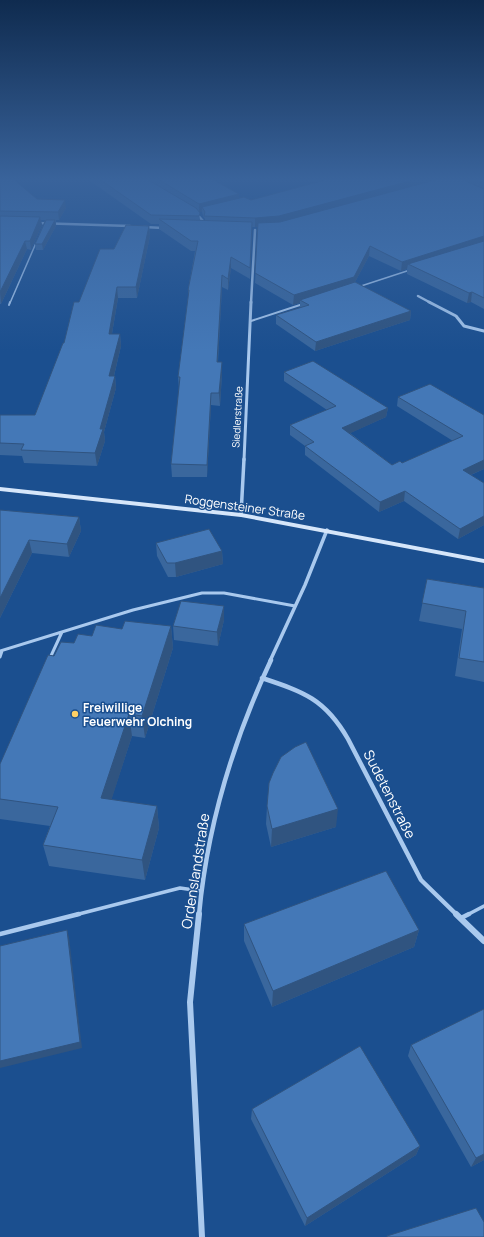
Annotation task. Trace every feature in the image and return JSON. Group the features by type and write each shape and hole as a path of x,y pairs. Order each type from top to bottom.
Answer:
{"main road":[{"name":"Roggensteiner Straße","path":"0,488 240,515 327,530 484,561"}],"street":[{"name":"Siedlerstraße","path":"240,515 255,236"},
{"path":"418,296 456,316 464,326 484,331"},
{"name":"Ordenslandstraße","path":"202,1237 190,1002 201,891 224,781 262,678 295,606 327,530"},
{"name":"Sudetenstraße","path":"262,678 298,690 316,699 335,717 348,739 421,880 484,941"}],"lane":[{"path":"8,305 39,237"},
{"path":"356,287 416,268"},
{"path":"251,321 304,304"},
{"path":"0,657 1,651 133,610 202,592 224,593 295,606"},
{"path":"50,659 62,632"},
{"path":"0,934 180,888 201,891"},
{"path":"461,918 484,906"}],"building":[{"path":"0,236 32,236 30,241 25,241 0,292"},
{"path":"39,236 46,236 42,244 35,244"},
{"path":"121,236 147,236 136,287 117,287 109,334 120,334 109,376 115,376 100,429 103,429 95,453 21,450 24,444 0,443 0,415 35,415 64,343 74,302 79,302 100,249 114,249"},
{"path":"183,236 251,236 250,268 231,257 228,279 222,275 217,362 222,362 219,393 211,393 207,465 171,464 180,377 178,377 188,290 198,241 191,241"},
{"path":"257,236 484,236 402,262 370,246 354,277 294,295 255,273"},
{"path":"484,241 484,298 472,292 469,293 408,264"},
{"path":"355,282 411,311 316,342 276,315 309,305 300,300"},
{"path":"313,361 388,408 342,428 392,465 400,461 402,463 463,436 398,397 430,384 484,415 484,460 463,470 484,483 484,516 460,529 405,491 380,502 305,446 314,442 290,425 336,406 284,372"},
{"path":"0,510 79,517 67,544 29,540 0,598"},
{"path":"209,529 222,551 175,563 167,563 156,543"},
{"path":"427,579 484,588 484,662 459,658 466,611 422,603"},
{"path":"181,601 224,606 217,632 173,626"},
{"path":"125,621 171,626 142,716 129,714 101,798 157,806 142,860 43,845 58,807 0,799 0,764 48,655 54,656 61,642 74,643 78,634 92,636 96,625 122,629"},
{"path":"306,742 338,809 272,829 267,806 269,783 281,757 295,747"},
{"path":"386,871 419,930 273,991 244,924"},
{"path":"67,930 80,1042 0,1061 0,946"},
{"path":"484,1009 484,1154 476,1158 411,1045"},
{"path":"360,1046 420,1146 307,1218 252,1109"},
{"path":"476,1208 484,1222 484,1237 387,1237 387,1236"}],"place":[{"name":"Freiwillige Feuerwehr Olching","path":"75,714"}]}
